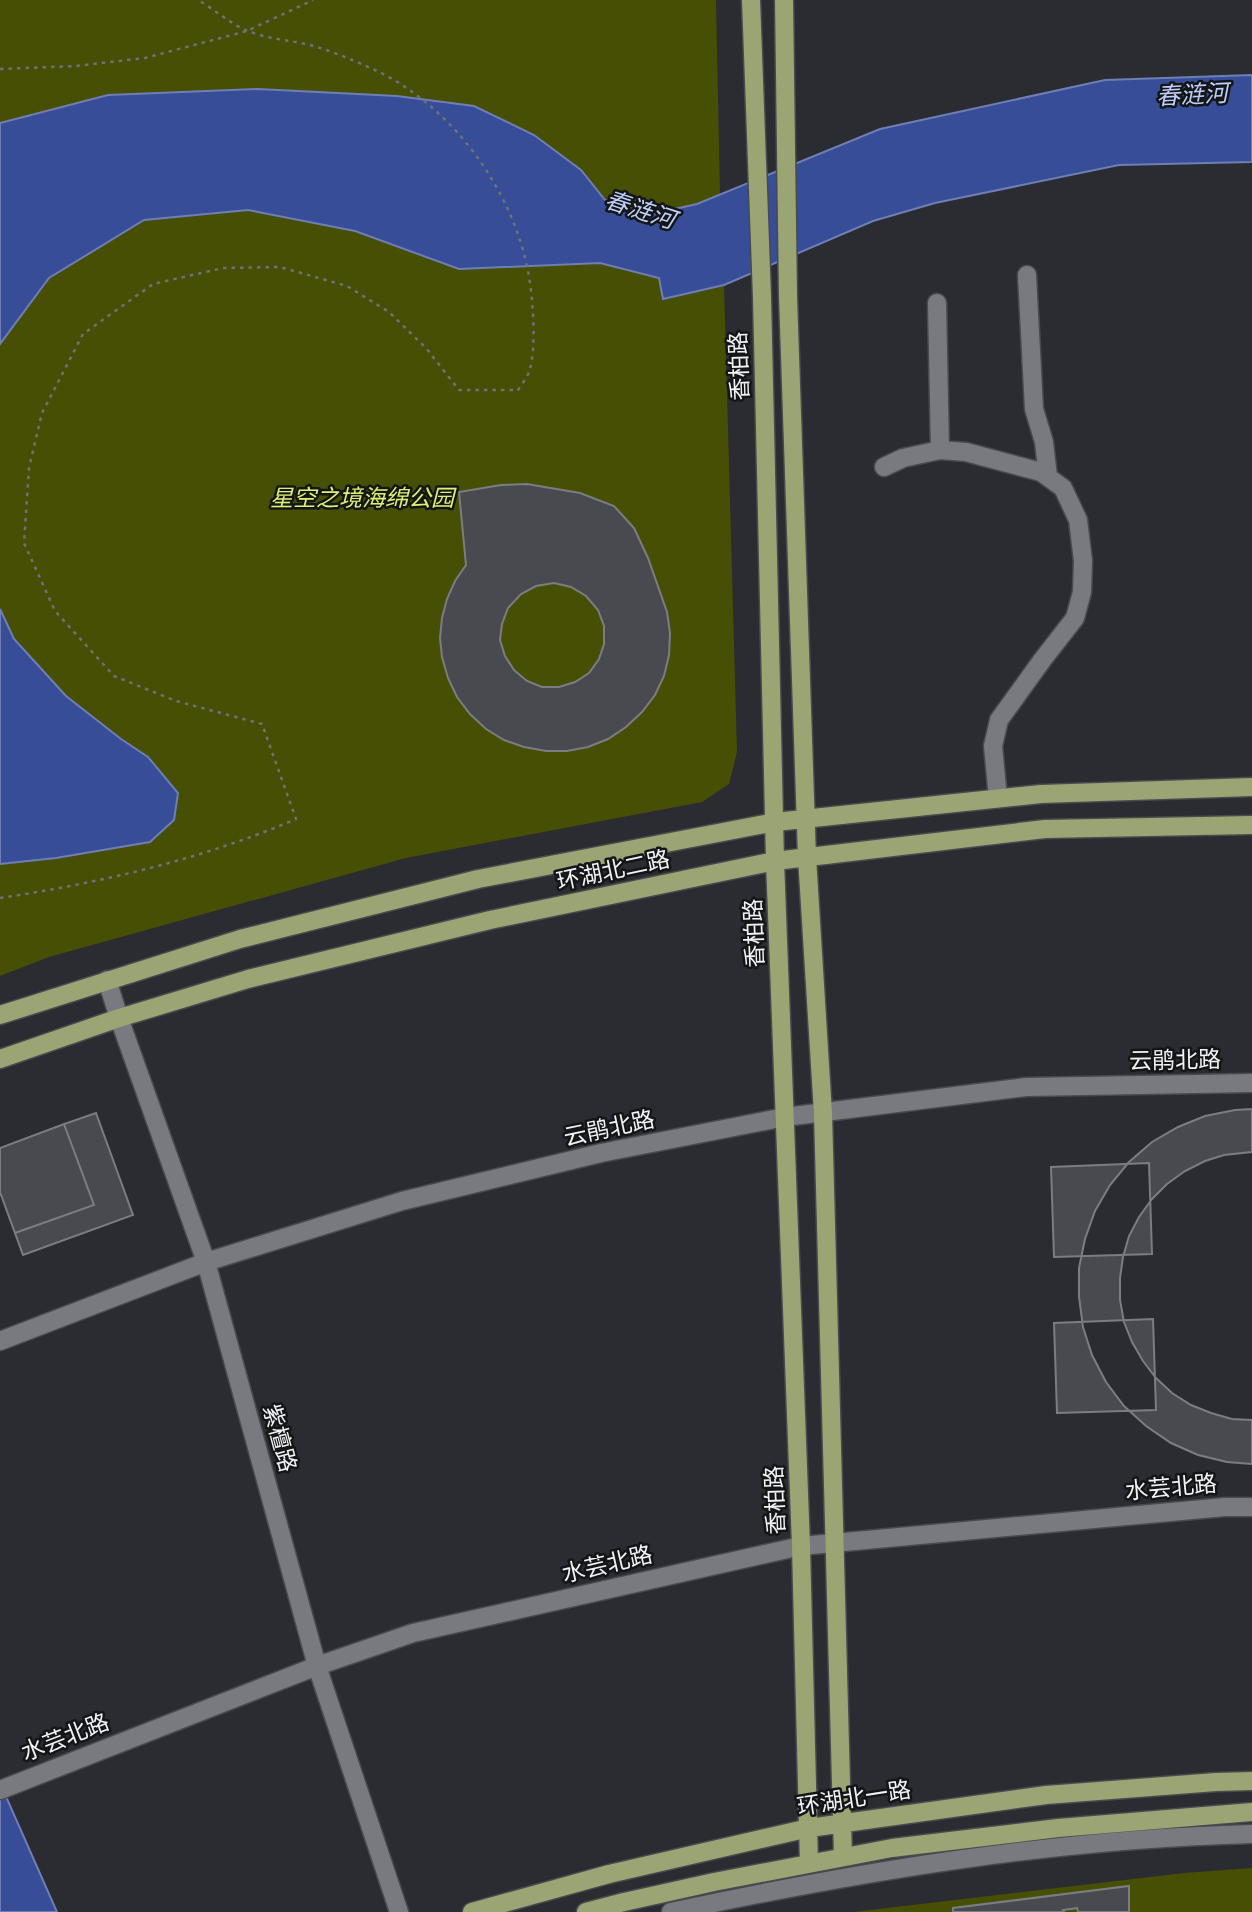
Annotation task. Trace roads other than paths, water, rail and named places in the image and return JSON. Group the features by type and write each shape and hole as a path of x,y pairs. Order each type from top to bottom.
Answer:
{"main road":[{"name":"香柏路","path":"751,0 762,297 775,860 801,1546 809,1864"},
{"path":"784,0 789,296 807,857 823,1113 843,1857"},
{"name":"环湖北二路","path":"0,1015 240,939 478,879 775,822 1041,794 1252,787"},
{"name":"环湖北二路","path":"0,1059 119,1018 248,979 463,927 775,860 1045,829 1252,825"},
{"name":"环湖北一路","path":"472,1912 609,1874 809,1828 1046,1795 1252,1781"},
{"path":"586,1912 715,1882 892,1848 1058,1828 1252,1812"}],"street":[{"path":"1027,275 1034,409 1044,442 1048,477"},
{"path":"937,303 940,450"},
{"path":"884,467 903,458 940,450 966,452 1041,472 1063,488 1078,520 1083,561 1082,592 1075,618 999,720 993,746 998,798"},
{"name":"紫檀路","path":"107,980 206,1262 317,1666 399,1912"},
{"name":"云鹃北路","path":"0,1341 206,1262 415,1198 601,1153 785,1116 1026,1087 1252,1083"},
{"name":"水芸北路","path":"0,1790 317,1666 413,1633 801,1546 1225,1507 1252,1507"},
{"path":"671,1912 895,1868 1060,1847 1252,1834"}],"water":[{"name":"春涟河","path":"1252,75 1252,162 1119,165 935,203 873,221 724,285 663,299 659,278 600,263 459,269 355,231 248,210 144,220 49,278 0,344 0,123 108,95 258,89 397,96 474,106 534,135 581,170 605,200 647,215 697,204 880,129 1105,80"},
{"path":"0,609 14,639 66,696 148,757 178,793 174,820 150,842 56,858 0,864"},
{"path":"0,1783 57,1912 0,1912"}],"park label":[{"name":"星空之境海绵公园","path":"362,498"}]}
